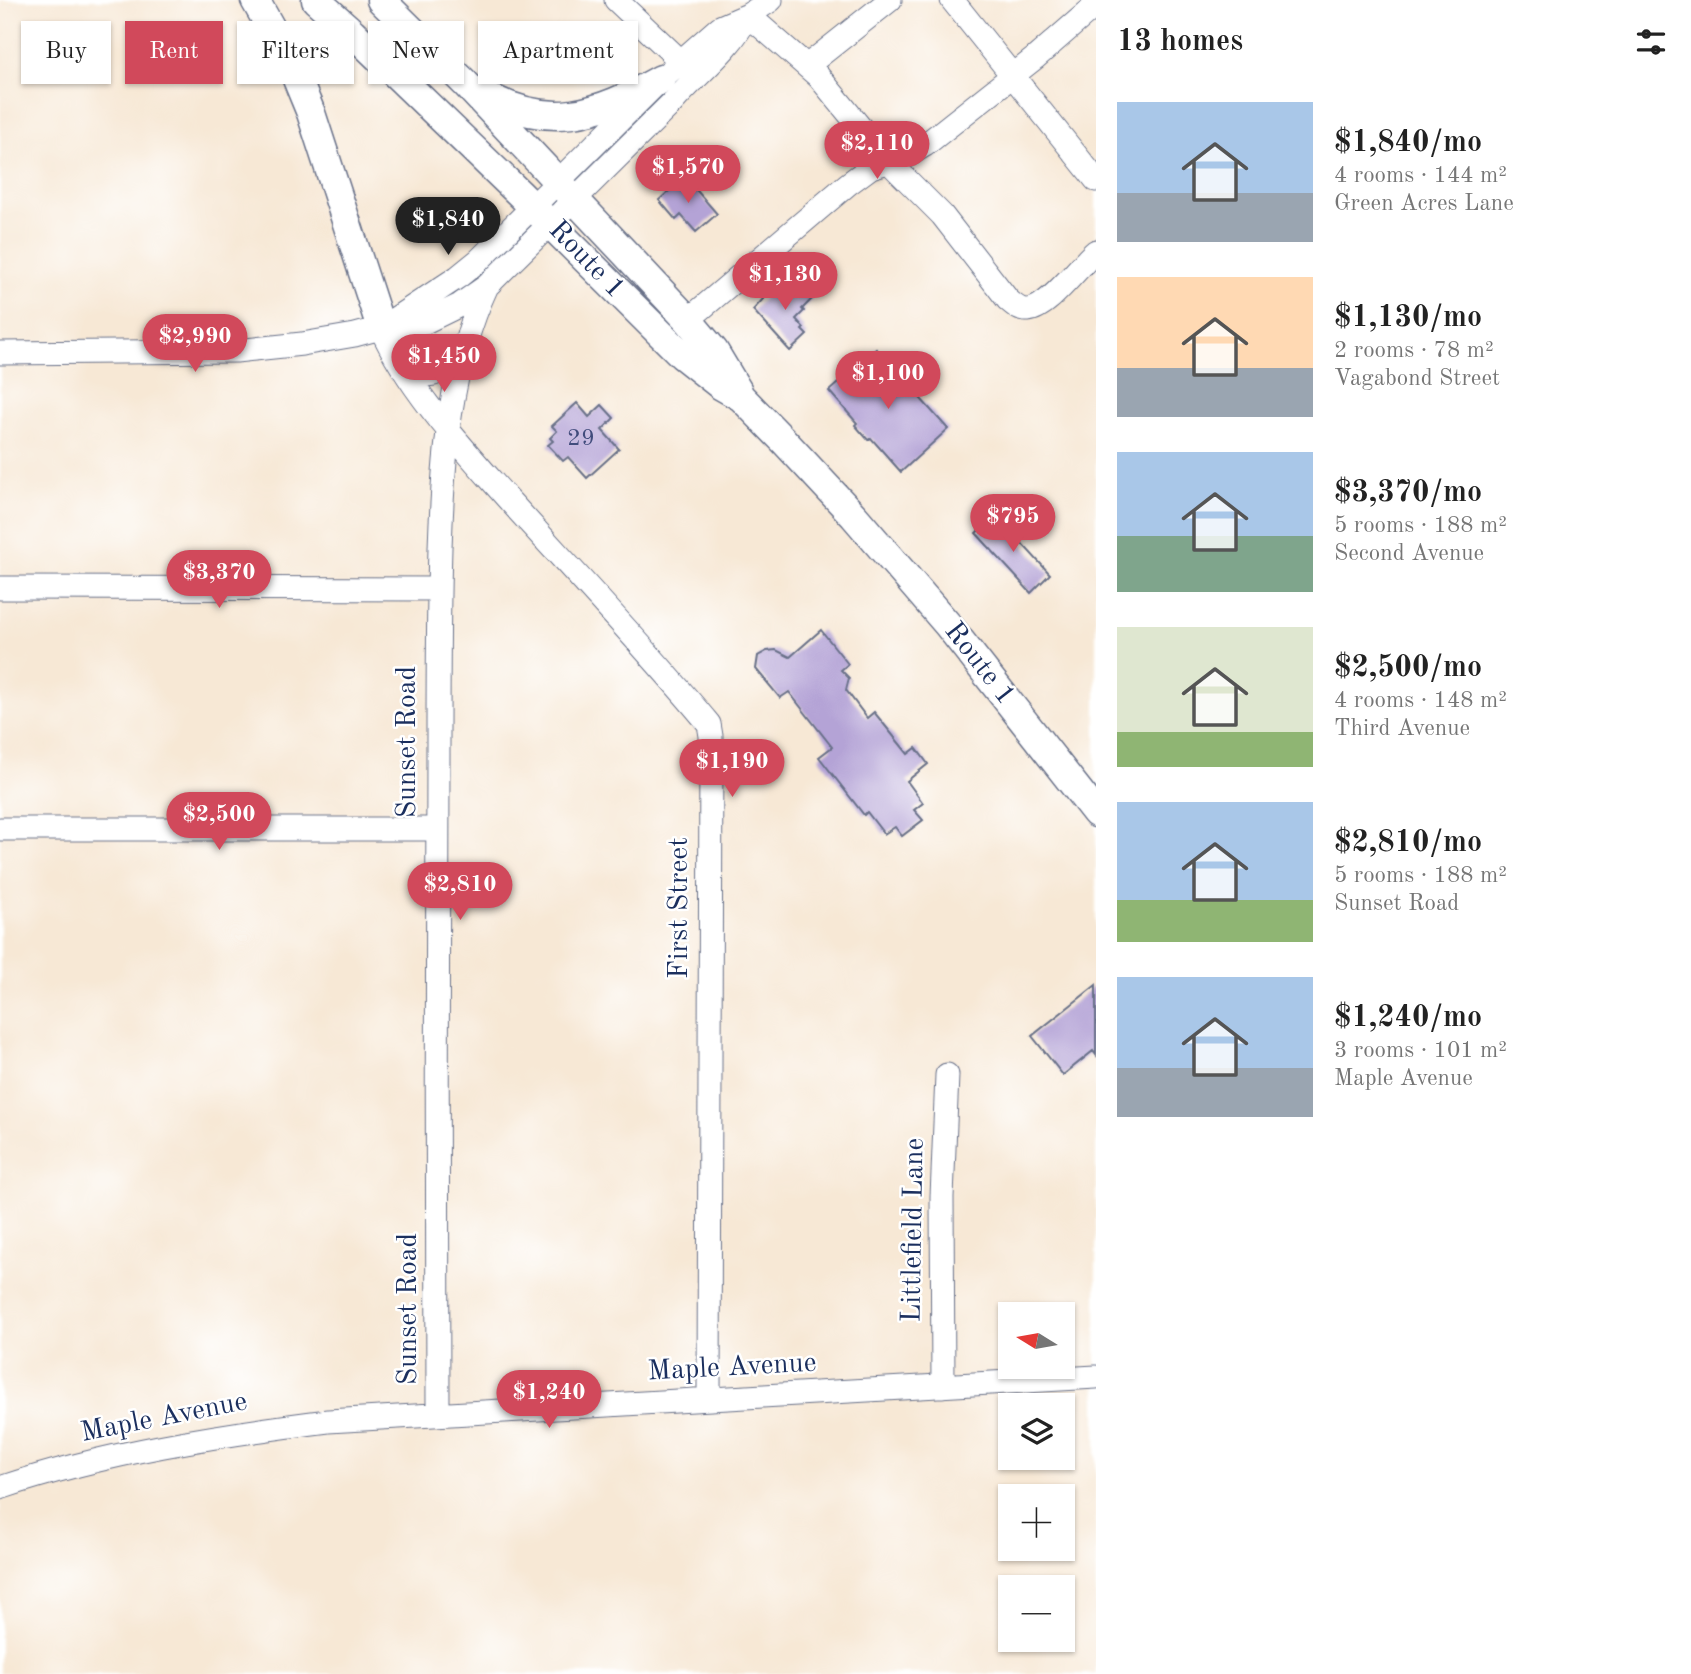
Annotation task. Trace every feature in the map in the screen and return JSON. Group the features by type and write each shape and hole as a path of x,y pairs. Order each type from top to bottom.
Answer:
{"main road":[{"path":"256,0 290,62 311,113 381,328"},
{"name":"Route 1","path":"316,0 542,215 682,355 720,385 741,397"},
{"name":"Route 1","path":"381,0 402,21"},
{"path":"401,0 413,21"},
{"path":"465,83 511,107 561,115 606,107 679,72"},
{"name":"Route 1","path":"465,83 688,320 714,351 741,397 836,496 948,625 1096,813"}],"street":[{"path":"616,0 679,72"},
{"path":"0,353 236,351 326,341 381,328 419,325 434,319 486,286 542,215 679,72 727,48 748,15 771,0"},
{"path":"808,65 890,0"},
{"path":"952,0 1093,170"},
{"path":"688,320 825,202 871,167 887,160 905,157 925,145 1096,5"},
{"path":"748,15 808,65 887,160 942,215 1008,300 1024,310 1035,308 1048,300 1096,251"},
{"path":"566,190 679,72"},
{"path":"381,328 542,215"},
{"name":"Sunset Road","path":"438,1414 437,829 442,484 448,429 461,358 486,286"},
{"name":"First Street","path":"381,328 390,349 448,429 709,724 709,1399"},
{"path":"409,377 434,374 461,358"},
{"path":"0,588 439,589"},
{"path":"0,829 437,829"},
{"name":"Littlefield Lane","path":"943,1386 942,1197 947,1075"},
{"name":"Maple Avenue","path":"0,1488 74,1465 207,1437 328,1421 1096,1377"}],"building":[{"path":"685,177 717,214 696,232 681,215 676,220 659,200"},
{"path":"790,275 812,299 796,319 807,335 790,351 753,310 776,285 778,287"},
{"path":"876,349 948,429 901,472 871,438 868,440 829,391"},
{"path":"577,403 589,417 602,405 614,418 602,430 619,449 587,478 568,457 563,461 548,445 553,441 550,438 557,431 552,426"},
{"path":"996,515 1050,574 1031,593 976,533"},
{"path":"821,630 848,664 841,670 849,678 846,690 867,718 874,712 908,754 916,748 928,764 907,781 923,803 914,810 923,820 902,836 895,827 884,834 867,812 864,815 819,757 832,747 789,692 780,698 756,669 758,656 776,650 790,657"},
{"path":"1096,985 1096,1055 1093,1051 1063,1075 1032,1036"}]}
